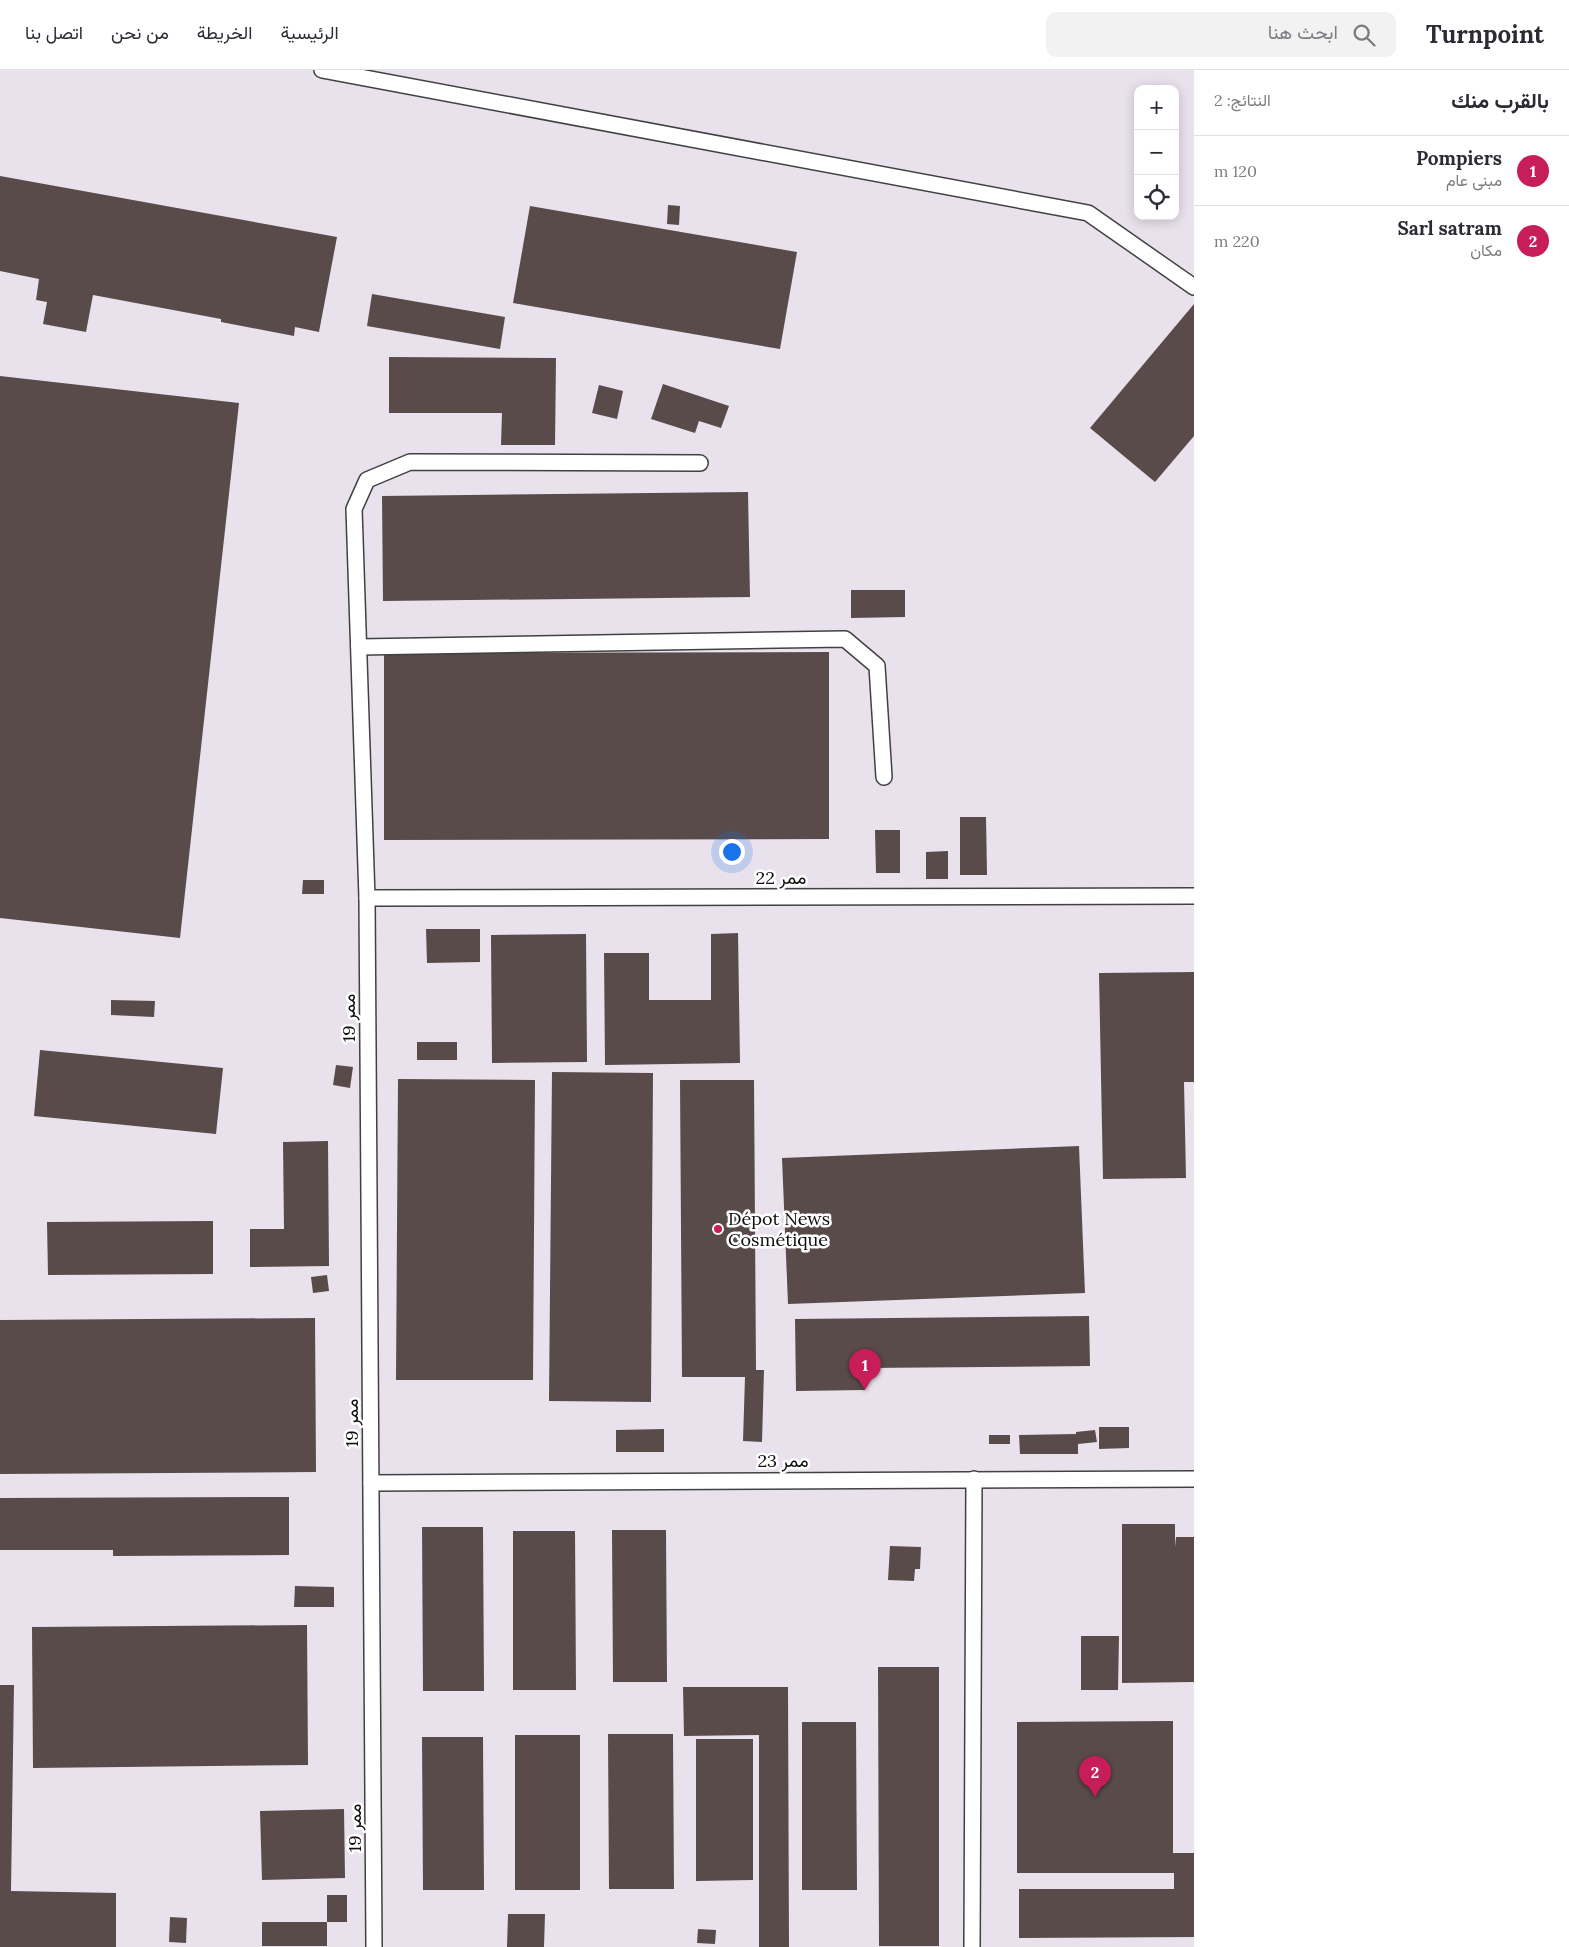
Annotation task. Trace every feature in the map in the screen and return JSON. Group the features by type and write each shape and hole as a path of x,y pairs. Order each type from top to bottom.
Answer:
{"lane":[{"path":"322,70 1088,213 1194,286"},
{"name":"ممر 19","path":"374,1947 367,898 354,509 367,480 410,462 700,462"},
{"path":"359,647 844,639 877,666 884,777"},
{"name":"ممر 22","path":"367,898 1194,896"},
{"path":"972,1947 974,1479"},
{"name":"ممر 23","path":"372,1483 1194,1479"}],"shaded area":[{"path":"0,70 1194,70 1194,1947 0,1947"}],"building":[{"path":"0,176 337,237 319,332 295,327 294,336 221,322 221,319 93,295 86,332 43,324 47,302 36,300 39,279 0,271"},
{"path":"668,205 680,206 679,225 667,224"},
{"path":"530,206 797,252 780,349 513,303"},
{"path":"372,294 505,317 500,349 367,326"},
{"path":"1194,304 1194,436 1155,482 1090,428"},
{"path":"389,357 556,358 555,445 501,445 502,413 389,413"},
{"path":"0,376 239,403 180,938 0,918"},
{"path":"663,384 729,406 721,428 699,421 695,433 651,419"},
{"path":"599,385 623,391 617,419 592,413"},
{"path":"748,492 750,597 383,601 382,496"},
{"path":"851,590 905,590 905,617 851,618"},
{"path":"829,652 829,839 384,840 384,653"},
{"path":"960,817 986,817 987,875 960,875"},
{"path":"875,830 900,830 900,873 876,873"},
{"path":"948,851 948,879 926,879 926,852"},
{"path":"303,880 324,880 324,894 302,894"},
{"path":"426,929 480,929 480,962 427,963"},
{"path":"738,933 740,1063 605,1065 604,953 649,953 649,1000 711,1000 711,934"},
{"path":"586,934 587,1062 492,1063 491,935"},
{"path":"1194,972 1194,1082 1184,1082 1186,1178 1103,1179 1099,973"},
{"path":"111,1000 155,1001 154,1017 111,1015"},
{"path":"417,1042 457,1042 457,1060 417,1060"},
{"path":"40,1050 223,1068 216,1134 34,1116"},
{"path":"336,1065 353,1067 350,1088 333,1085"},
{"path":"552,1072 653,1073 651,1402 549,1401"},
{"path":"398,1079 535,1080 533,1380 396,1380"},
{"name":"Dépot News Cosmétique","path":"680,1080 754,1080 756,1370 764,1370 762,1442 743,1441 745,1377 682,1377"},
{"path":"328,1141 329,1266 250,1267 250,1229 284,1229 283,1142"},
{"path":"1079,1146 1085,1293 788,1304 782,1158"},
{"path":"213,1221 213,1274 48,1275 47,1222"},
{"path":"327,1275 329,1291 313,1293 311,1277"},
{"path":"1089,1316 1090,1366 865,1368 865,1390 796,1391 795,1319"},
{"path":"315,1318 316,1472 0,1474 0,1320"},
{"path":"1099,1427 1129,1427 1129,1448 1099,1449"},
{"path":"664,1429 664,1452 616,1452 616,1430"},
{"path":"1095,1430 1097,1442 1078,1444 1078,1454 1020,1454 1019,1435 1076,1434 1076,1432"},
{"path":"989,1435 1010,1435 1010,1444 989,1444"},
{"path":"289,1497 289,1555 113,1556 113,1550 0,1550 0,1498"},
{"path":"1122,1524 1175,1524 1175,1547 1176,1537 1194,1537 1194,1682 1122,1683"},
{"path":"422,1527 483,1527 484,1691 423,1691"},
{"path":"612,1530 666,1530 667,1682 613,1682"},
{"path":"513,1531 575,1531 576,1690 513,1690"},
{"path":"890,1546 921,1547 920,1569 915,1569 914,1581 888,1580"},
{"path":"295,1586 334,1587 334,1607 294,1607"},
{"path":"307,1625 308,1765 33,1768 32,1627"},
{"path":"1081,1636 1119,1636 1118,1690 1081,1690"},
{"path":"878,1667 939,1667 939,1946 879,1946"},
{"path":"0,1685 14,1685 11,1891 116,1893 116,1947 0,1947"},
{"path":"683,1687 788,1687 789,1947 759,1947 759,1735 684,1736"},
{"path":"1173,1721 1173,1853 1194,1853 1194,1937 1019,1938 1019,1889 1174,1889 1174,1873 1017,1873 1017,1722"},
{"path":"802,1722 856,1722 857,1890 802,1890"},
{"path":"608,1734 673,1734 674,1889 609,1889"},
{"path":"515,1735 580,1735 580,1890 515,1890"},
{"path":"422,1737 483,1737 484,1890 423,1890"},
{"path":"696,1739 753,1739 753,1880 696,1881"},
{"path":"344,1809 345,1878 262,1880 260,1811"},
{"path":"327,1895 347,1895 347,1922 327,1922"},
{"path":"508,1914 545,1914 544,1947 507,1947"},
{"path":"170,1917 187,1918 186,1943 169,1942"},
{"path":"262,1922 327,1922 327,1946 262,1946"},
{"path":"698,1929 716,1930 715,1944 697,1943"}],"place":[{"name":"Dépot News Cosmétique","path":"718,1229"},
{"name":"Pompiers","path":"865,1390"},
{"name":"Sarl satram","path":"1095,1797"}]}
